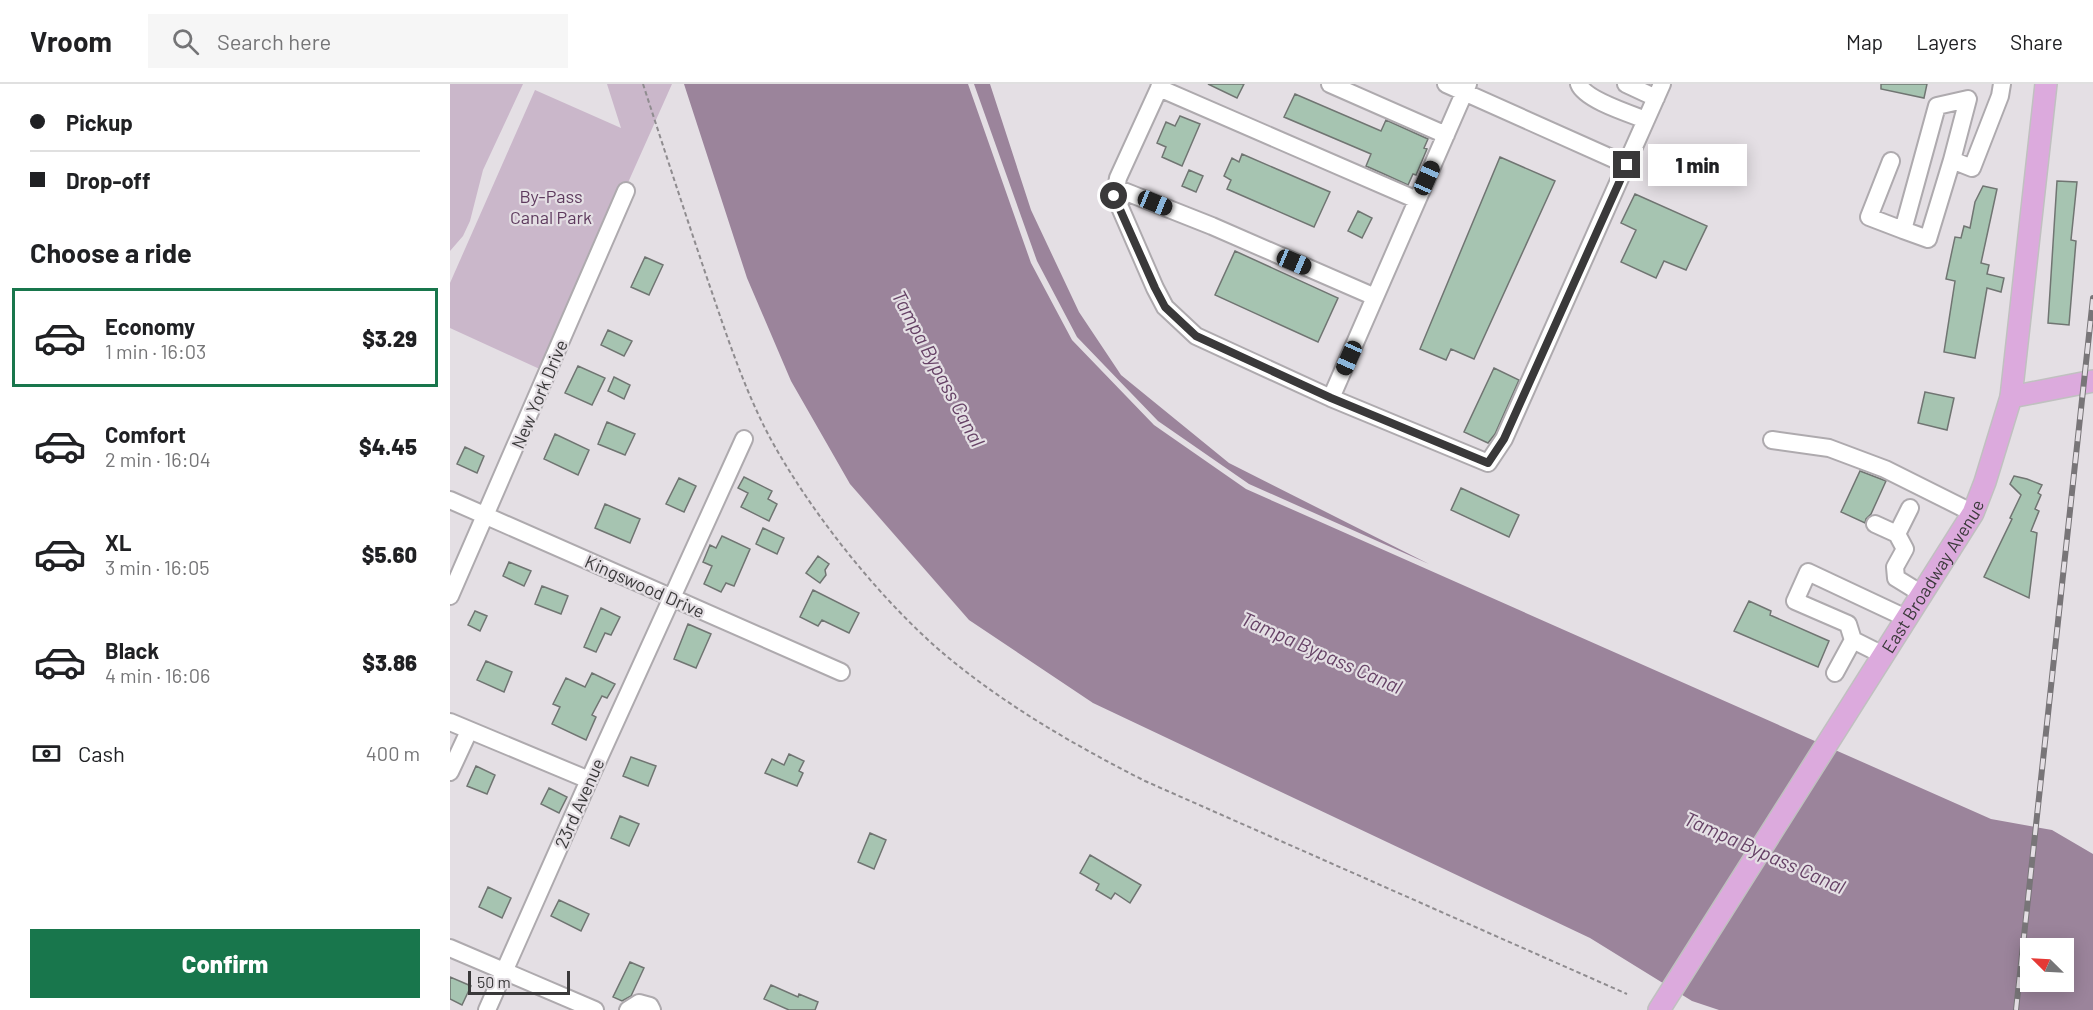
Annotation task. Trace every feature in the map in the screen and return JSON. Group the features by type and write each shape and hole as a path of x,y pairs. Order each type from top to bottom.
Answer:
{"main road":[{"name":"East Broadway Avenue","path":"1660,1009 1973,513 2011,397 2046,84"},
{"path":"2011,397 2093,381"}],"street":[{"path":"1330,84 1446,135"},
{"path":"1446,84 1466,88 1627,165"},
{"path":"1579,84 1581,90 1593,98 1647,120"},
{"path":"1417,200 1160,86 1118,178 1114,196 1165,307 1196,336 1331,398 1488,463 1504,439 1659,91 1626,84"},
{"path":"1952,160 1972,168 2000,96 2002,84"},
{"path":"1331,398 1466,88"},
{"path":"1891,161 1869,217 1903,230 1928,239 1968,99 1938,106 1903,230"},
{"path":"1116,188 1212,226 1375,297"},
{"name":"New York Drive","path":"450,596 626,191"},
{"name":"23rd Avenue","path":"487,1010 744,439"},
{"path":"1772,440 1828,448 1885,469 1973,513"},
{"name":"Kingswood Drive","path":"450,500 841,672"},
{"path":"1897,534 1910,508"},
{"path":"1875,524 1897,534 1905,549 1895,567 1896,578 1922,594"},
{"path":"1883,655 1853,640 1848,624 1795,600 1808,572 1906,618"},
{"path":"1834,673 1853,640"},
{"path":"450,722 589,780"},
{"path":"450,772 470,731"},
{"path":"450,948 595,1010"},
{"path":"628,1010 639,1003 650,1006 652,1010"}],"path":[{"path":"643,84 736,363 768,434 810,501 859,566 907,620 959,667 1034,720 1082,749 1145,781 1627,994"}],"green space":[{"path":"450,84 523,84 483,170 470,221 463,236 450,251"},
{"name":"By-Pass Canal Park","path":"607,84 672,84 544,371 450,328 450,283 535,90 621,128"}],"water":[{"name":"Tampa Bypass Canal","path":"684,84 968,84 1031,263 1072,340 1154,425 1246,489 1991,819 2052,830 2093,854 2093,1010 1719,1010 1692,1001 1590,938 1093,703 969,620 850,484 791,381 747,278"},
{"path":"974,84 990,84 1031,210 1079,312 1121,375 1229,463 1429,564 1249,484 1158,421 1077,337 1037,261"}],"building":[{"path":"1208,84 1244,84 1237,98"},
{"path":"1881,84 1927,84 1924,98 1881,89"},
{"path":"1295,94 1381,131 1386,120 1428,139 1424,148 1427,149 1416,175 1413,174 1408,185 1366,166 1371,154 1284,117"},
{"path":"1180,116 1200,124 1182,166 1162,157 1166,147 1157,143 1166,122 1175,126"},
{"path":"1242,154 1330,192 1314,227 1227,189 1231,180 1224,176 1232,158 1239,162"},
{"path":"1500,157 1555,181 1474,359 1451,349 1446,360 1420,349"},
{"path":"1189,170 1203,176 1196,192 1182,186"},
{"path":"2057,181 2077,182 2071,240 2076,241 2069,325 2048,323"},
{"path":"1983,186 1997,189 1981,263 1989,265 1987,274 2004,278 2001,292 1987,288 1975,358 1944,352 1955,281 1946,279 1955,237 1961,238 1964,226 1970,228 1975,202"},
{"path":"1635,194 1707,226 1686,270 1664,261 1656,278 1621,262 1636,230 1621,223"},
{"path":"1358,211 1372,218 1362,238 1348,231"},
{"path":"1235,251 1338,298 1318,342 1215,295"},
{"path":"645,257 663,265 649,295 631,287"},
{"path":"608,330 632,341 624,356 601,345"},
{"path":"578,366 605,378 592,405 565,393"},
{"path":"1494,368 1519,380 1495,434 1488,443 1464,432"},
{"path":"614,377 630,385 624,399 608,391"},
{"path":"1925,392 1954,398 1947,430 1918,423"},
{"path":"607,422 635,434 625,455 598,444"},
{"path":"555,434 589,450 578,475 544,459"},
{"path":"465,447 484,456 477,473 457,464"},
{"path":"1860,471 1886,481 1865,523 1841,512"},
{"path":"2014,476 2042,485 2038,493 2041,495 2035,509 2039,511 2031,531 2037,533 2029,598 1984,577 2021,495 2010,484"},
{"path":"744,477 772,491 768,499 777,504 769,521 741,507 748,493 738,488"},
{"path":"679,478 696,486 684,512 666,504"},
{"path":"1461,488 1519,515 1509,537 1451,510"},
{"path":"605,504 640,519 630,543 595,528"},
{"path":"763,528 784,538 777,554 756,544"},
{"path":"722,536 750,549 734,586 726,583 721,592 704,584 712,566 703,562 710,545 716,548"},
{"path":"818,556 829,564 825,570 826,575 820,583 806,573"},
{"path":"509,562 531,571 524,586 503,576"},
{"path":"542,586 568,596 561,614 535,604"},
{"path":"813,590 859,613 849,633 822,620 818,626 800,617"},
{"path":"1749,601 1771,611 1770,615 1829,641 1818,667 1734,631"},
{"path":"601,608 620,617 611,635 605,633 596,652 584,647"},
{"path":"475,611 487,616 480,631 468,625"},
{"path":"688,624 711,634 696,668 674,659"},
{"path":"486,661 512,672 504,692 477,680"},
{"path":"592,673 615,684 607,698 602,696 592,715 596,717 586,740 552,724 560,707 553,704 566,678 585,687"},
{"path":"789,754 804,761 799,771 803,773 797,786 765,773 772,759 784,765"},
{"path":"631,757 656,766 648,786 623,776"},
{"path":"476,766 495,775 487,794 467,786"},
{"path":"549,788 567,797 559,813 541,804"},
{"path":"620,816 639,824 629,846 611,838"},
{"path":"870,833 886,840 874,869 858,862"},
{"path":"1090,855 1141,885 1130,903 1115,893 1111,899 1096,890 1099,884 1080,873"},
{"path":"488,887 511,898 502,918 479,907"},
{"path":"559,900 589,914 581,931 551,916"},
{"path":"630,962 644,968 631,996 622,1001 613,997"},
{"path":"450,977 471,986 462,1005 450,999"},
{"path":"771,985 798,997 799,994 818,1002 815,1010 789,1010 764,999"}],"railway":[{"path":"2016,1010 2093,298"}],"route":[{"path":"1114,196 1165,307 1196,336 1331,398 1488,463 1504,439 1627,165"}]}
